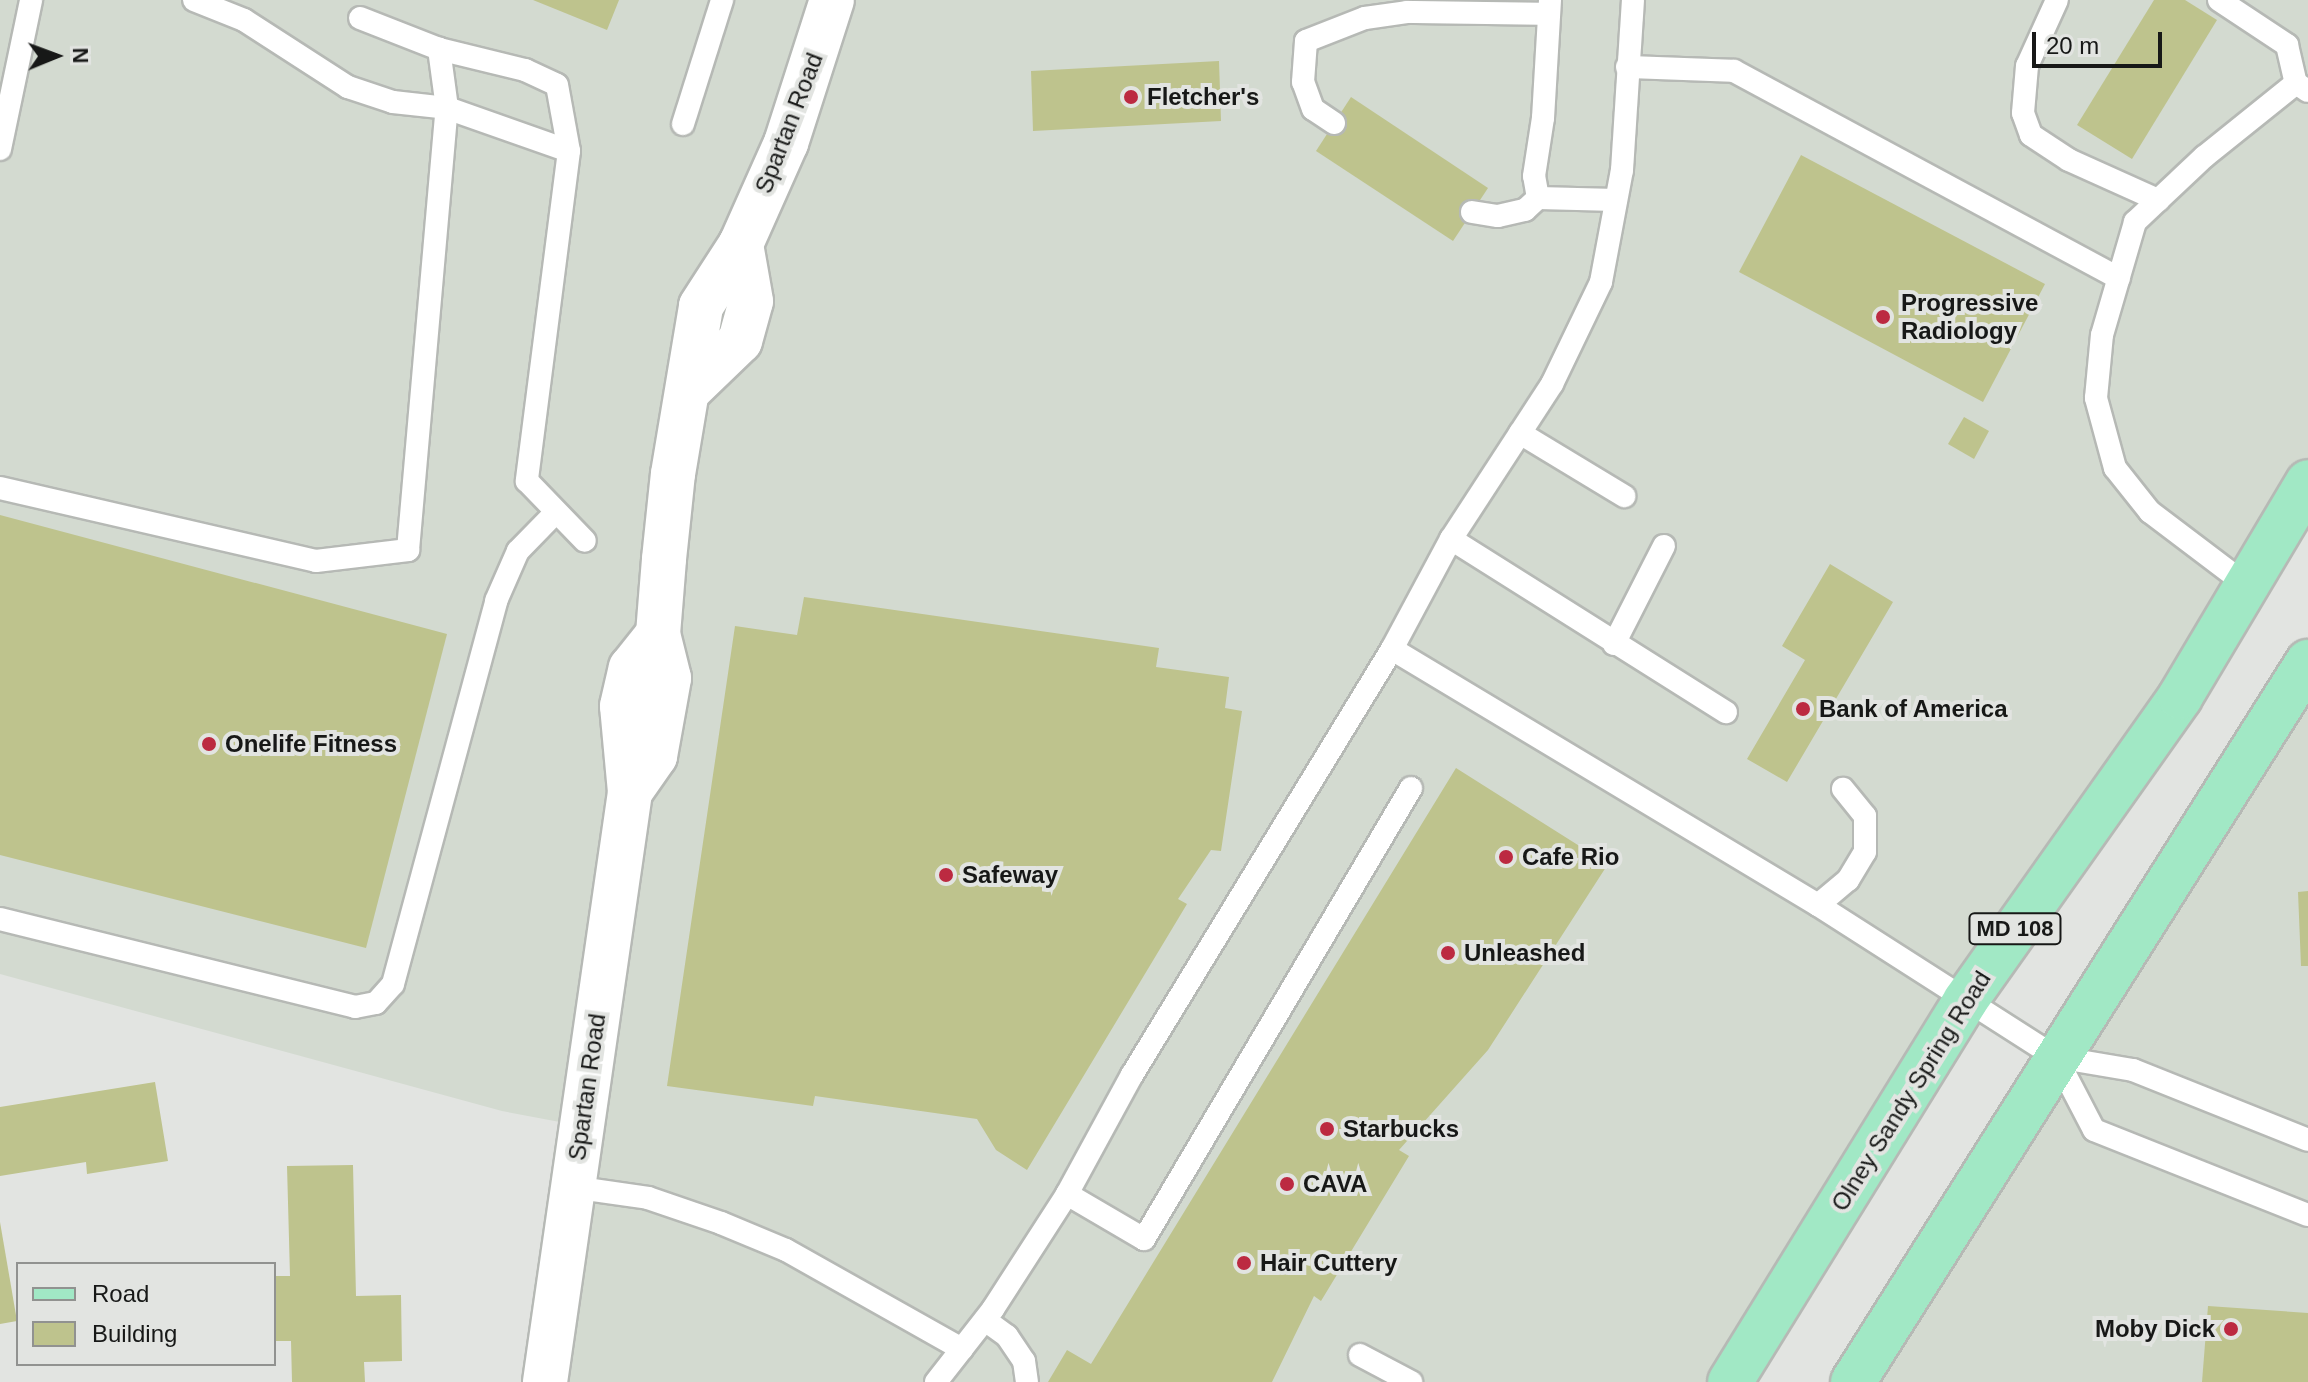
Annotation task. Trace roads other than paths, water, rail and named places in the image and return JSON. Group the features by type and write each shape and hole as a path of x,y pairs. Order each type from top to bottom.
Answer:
{"main road":[{"name":"Olney Sandy Spring Road","path":"1730,1382 1965,1001 2180,697 2308,482"},
{"path":"1853,1382 2308,662"}],"street":[{"name":"Spartan Road","path":"545,1382 630,792 655,756 669,678 658,634 673,474 690,389 740,341 751,301 741,244 786,143 832,0"}],"lane":[{"path":"0,149 31,0"},
{"path":"194,0 244,20 348,87 393,102 447,108 569,151"},
{"path":"683,124 722,0"},
{"path":"936,1382 985,1320 1067,1194 1132,1075 1392,649 1451,539 1552,384 1601,282 1622,170 1633,0"},
{"path":"2057,0 2027,66 2023,113 2031,135 2069,160 2158,200"},
{"path":"2219,0 2287,45 2302,87 2204,157 2135,222 2102,335 2096,398 2115,468 2150,512 2248,586"},
{"path":"1334,123 1313,109 1303,82 1306,41 1331,28 1407,12 1549,7 1543,118 1534,176 1538,198"},
{"path":"360,18 439,49 525,70 557,85 569,151 527,481 585,541"},
{"path":"0,488 316,561 408,550 447,108 439,49"},
{"path":"1627,67 1734,71 2119,278"},
{"path":"1472,212 1498,216 1525,210 1538,198 1616,200"},
{"path":"1520,433 1624,496"},
{"path":"0,919 355,1007 376,1003 393,984 496,601 518,551 556,512"},
{"path":"1451,539 1726,712"},
{"path":"1614,644 1664,546"},
{"path":"1392,649 1818,905 2056,1057 2133,1070 2308,1140"},
{"path":"1067,1194 1144,1239 1411,788"},
{"path":"1818,905 1848,880 1865,852 1865,816 1843,789"},
{"path":"2056,1057 2094,1130 2308,1215"},
{"path":"572,1187 648,1198 786,1250 962,1349"},
{"path":"985,1320 1007,1336 1024,1361 1027,1382"},
{"path":"1360,1355 1411,1382"}],"place":[{"name":"Fletcher's","path":"1131,97"},
{"name":"Progressive Radiology","path":"1883,317"},
{"name":"Bank of America","path":"1803,709"},
{"name":"Onelife Fitness","path":"209,744"},
{"name":"Cafe Rio","path":"1506,857"},
{"name":"Safeway","path":"946,875"},
{"name":"Unleashed","path":"1448,953"},
{"name":"Starbucks","path":"1327,1129"},
{"name":"CAVA","path":"1287,1184"},
{"name":"Hair Cuttery","path":"1244,1263"},
{"name":"Moby Dick","path":"2231,1329"}]}
